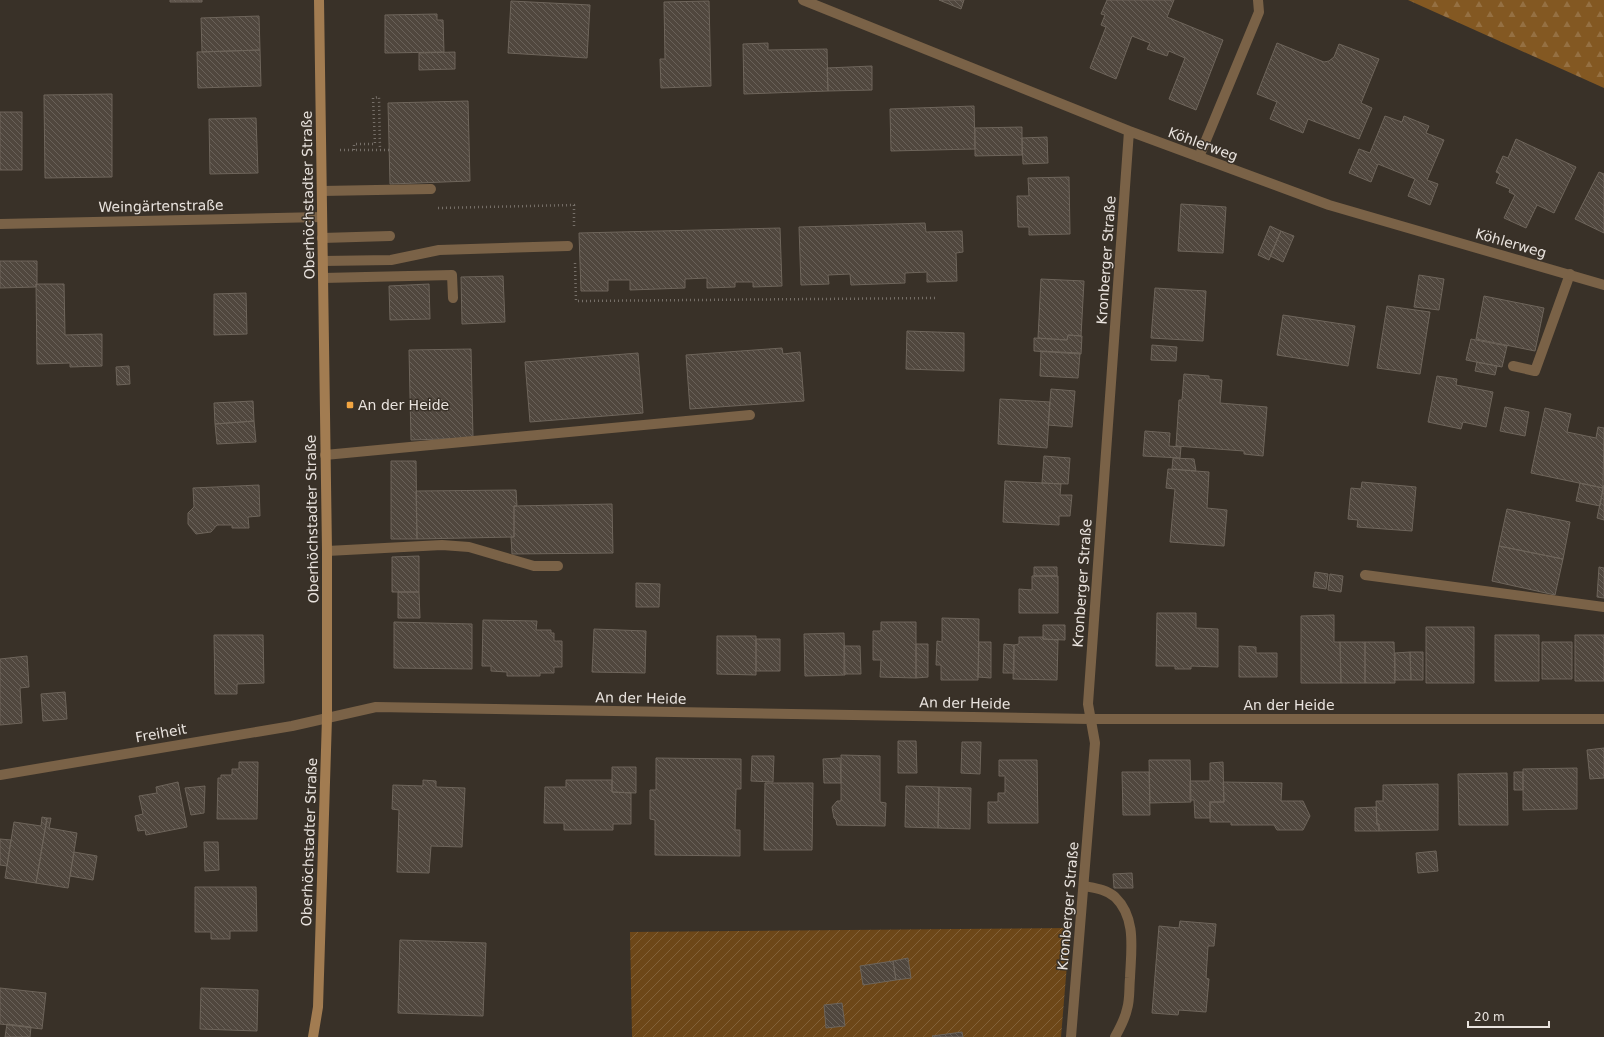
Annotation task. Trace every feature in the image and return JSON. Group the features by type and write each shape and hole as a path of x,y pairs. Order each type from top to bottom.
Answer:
{"street":[{"name":"Oberhöchstadter Straße","path":"313,1037 318,1007 327,718 327,551 319,0"},
{"name":"Köhlerweg","path":"803,0 1129,131 1329,205 1604,285"},
{"path":"1198,157 1259,12 1258,0"},
{"name":"Kronberger Straße","path":"1071,1037 1095,743 1088,704 1129,131"},
{"path":"322,191 431,189"},
{"name":"Weingärtenstraße","path":"0,224 322,217"},
{"path":"322,238 390,236"},
{"path":"323,261 391,260 439,250 571,245"},
{"path":"1513,366 1535,371 1570,274"},
{"path":"323,278 452,275 453,298"},
{"path":"325,455 750,415"},
{"path":"327,551 442,545 469,547 534,566 558,566"},
{"path":"1365,575 1604,607"},
{"name":"An der Heide","path":"327,718 376,707 1090,719 1604,719"},
{"name":"Freiheit","path":"0,775 292,726 327,718"},
{"path":"1084,886 1104,890 1114,896 1122,905 1128,917 1132,931 1128,1008 1115,1037"}],"path":[{"path":"380,150 379,97 373,98 375,144 354,144 354,150 380,150 389,150"},
{"path":"432,208 574,205 571,245 576,301 936,298"}],"green space":[{"path":"1408,0 1604,0 1604,88"}],"shaded area":[{"path":"1070,928 1061,1037 632,1037 630,932"}],"building":[{"path":"170,0 202,0 202,2 170,2"},
{"path":"939,0 964,0 961,9"},
{"path":"1107,0 1174,0 1167,17 1223,40 1196,110 1169,99 1185,58 1169,51 1167,56 1147,49 1150,43 1132,36 1116,79 1090,68 1106,27 1101,25 1105,15 1101,14"},
{"path":"511,1 590,5 587,58 508,53"},
{"path":"709,1 711,86 661,88 660,59 665,59 664,2"},
{"path":"437,14 437,20 443,20 444,52 385,53 385,15"},
{"path":"259,16 260,50 202,52 201,18"},
{"path":"768,43 768,50 827,49 828,91 744,94 743,44"},
{"path":"1277,43 1324,62 1329,61 1334,57 1339,44 1379,59 1361,103 1372,108 1359,139 1308,119 1303,133 1270,119 1277,102 1257,94"},
{"path":"260,50 261,86 198,88 197,52"},
{"path":"455,52 455,69 419,70 419,53"},
{"path":"872,66 872,90 828,91 827,68"},
{"path":"112,94 112,177 45,178 44,95"},
{"path":"468,101 470,181 390,184 388,103"},
{"path":"974,106 975,149 891,151 890,109"},
{"path":"0,112 22,112 22,170 0,170"},
{"path":"1385,116 1402,122 1404,116 1429,126 1426,133 1444,140 1427,180 1438,184 1430,205 1408,196 1415,179 1378,164 1371,182 1349,173 1359,149 1370,153"},
{"path":"256,118 258,173 210,174 209,119"},
{"path":"1022,127 1022,155 975,156 975,128"},
{"path":"1047,137 1048,163 1023,164 1022,138"},
{"path":"1516,139 1576,167 1554,213 1537,205 1526,228 1504,218 1515,195 1509,192 1510,189 1496,183 1500,174 1496,172 1503,156 1508,158"},
{"path":"1599,172 1604,174 1604,233 1575,219"},
{"path":"1069,177 1070,234 1029,235 1029,227 1018,227 1017,196 1029,196 1028,178"},
{"path":"1181,204 1226,207 1223,253 1178,251"},
{"path":"925,223 926,232 962,231 963,252 956,253 957,281 927,282 927,272 905,273 905,283 851,285 850,274 828,275 829,284 801,285 799,227"},
{"path":"1270,226 1281,231 1269,260 1258,255"},
{"path":"780,228 782,286 753,287 753,282 735,282 735,287 707,288 707,278 685,279 685,288 630,290 630,280 608,280 608,291 581,291 579,233"},
{"path":"1281,231 1294,236 1283,262 1270,256"},
{"path":"0,261 37,261 36,287 0,288"},
{"path":"1419,275 1444,279 1439,310 1414,307"},
{"path":"503,276 505,322 462,324 461,277"},
{"path":"1041,279 1084,281 1081,336 1068,335 1067,340 1038,338"},
{"path":"36,284 64,284 65,335 102,334 102,366 70,367 70,363 37,364"},
{"path":"429,284 430,319 390,320 389,286"},
{"path":"1155,288 1206,291 1203,341 1151,338"},
{"path":"246,293 247,334 214,335 214,294"},
{"path":"1484,296 1544,308 1535,351 1476,339"},
{"path":"1387,306 1430,312 1420,374 1377,368"},
{"path":"1283,315 1355,326 1348,366 1277,355"},
{"path":"907,331 964,333 964,371 906,369"},
{"path":"1068,335 1082,336 1081,354 1034,351 1034,338 1067,340"},
{"path":"1471,339 1507,346 1502,367 1466,360"},
{"path":"1152,345 1177,347 1176,361 1151,360"},
{"path":"782,348 783,354 800,352 804,401 690,409 686,355"},
{"path":"471,349 473,438 411,440 409,350"},
{"path":"1041,351 1080,353 1078,378 1040,376"},
{"path":"638,353 643,413 530,422 525,362"},
{"path":"1477,362 1497,366 1495,375 1475,371"},
{"path":"129,366 130,384 117,385 116,367"},
{"path":"1184,374 1209,376 1209,379 1222,380 1220,403 1267,407 1263,456 1244,454 1244,451 1176,446 1179,400 1182,400"},
{"path":"1437,376 1457,379 1456,385 1493,392 1486,427 1463,422 1461,429 1428,422"},
{"path":"1051,389 1075,391 1072,427 1048,425"},
{"path":"1000,399 1050,402 1047,448 998,444"},
{"path":"253,401 254,421 215,424 214,403"},
{"path":"1505,407 1529,412 1525,436 1500,431"},
{"path":"1545,408 1571,414 1567,432 1596,438 1598,427 1604,428 1603,488 1531,473"},
{"path":"254,421 256,442 217,444 215,424"},
{"path":"1145,431 1170,433 1169,446 1181,447 1180,458 1143,456"},
{"path":"1044,456 1070,458 1068,484 1042,483"},
{"path":"1173,458 1194,459 1196,471 1172,469"},
{"path":"391,461 416,461 417,539 391,539"},
{"path":"1168,469 1209,472 1207,508 1227,510 1224,546 1170,542 1175,489 1166,488"},
{"path":"1005,481 1061,484 1060,495 1072,495 1070,516 1059,516 1059,525 1003,522"},
{"path":"1362,482 1416,487 1412,531 1357,527 1358,520 1348,519 1351,488 1361,489"},
{"path":"1580,483 1603,488 1600,506 1576,501"},
{"path":"259,485 260,516 248,517 249,528 232,528 232,525 217,525 211,532 196,534 188,524 188,513 194,507 193,488"},
{"path":"1604,485 1604,520 1597,518"},
{"path":"516,490 517,506 514,506 514,537 417,539 416,491"},
{"path":"612,504 613,553 512,554 511,537 514,537 514,506"},
{"path":"1507,509 1570,522 1563,559 1499,546"},
{"path":"1499,546 1563,559 1555,595 1492,581"},
{"path":"419,556 419,592 392,592 392,557"},
{"path":"1034,567 1057,567 1057,576 1034,576"},
{"path":"1599,567 1604,568 1604,598 1597,597"},
{"path":"1315,572 1328,574 1326,589 1313,587"},
{"path":"1330,574 1343,576 1341,592 1328,590"},
{"path":"1032,576 1058,576 1058,613 1019,613 1019,589 1032,590"},
{"path":"636,583 660,584 659,607 636,607"},
{"path":"398,592 419,592 420,618 398,618"},
{"path":"1157,613 1196,613 1196,628 1218,629 1218,667 1191,666 1191,669 1175,669 1175,666 1156,666"},
{"path":"1334,615 1334,642 1340,642 1341,683 1301,683 1301,616"},
{"path":"942,618 979,619 978,680 941,680 941,665 936,665 937,641 942,642"},
{"path":"483,620 537,621 536,630 551,630 551,633 554,633 554,641 562,641 562,667 554,667 554,673 540,673 540,676 507,676 507,672 491,671 491,666 482,666"},
{"path":"394,622 472,624 472,669 394,668"},
{"path":"881,622 916,622 916,678 880,677 881,660 873,660 873,631 881,631"},
{"path":"1043,625 1065,625 1065,640 1043,639"},
{"path":"1426,627 1474,627 1474,683 1426,683"},
{"path":"594,629 646,631 645,673 592,672"},
{"path":"844,633 845,675 805,676 804,634"},
{"path":"214,635 263,635 264,683 237,684 237,694 215,694"},
{"path":"1495,635 1539,635 1539,681 1495,681"},
{"path":"1575,635 1604,635 1604,681 1575,681"},
{"path":"717,636 756,636 756,675 717,674"},
{"path":"1019,637 1043,637 1043,639 1058,640 1057,680 1013,679 1014,645 1019,644"},
{"path":"756,639 780,639 780,671 756,671"},
{"path":"979,642 991,642 991,678 978,677"},
{"path":"1340,642 1365,642 1365,683 1341,683"},
{"path":"1365,642 1394,642 1395,683 1365,683"},
{"path":"1542,642 1572,642 1572,679 1542,679"},
{"path":"916,644 928,644 928,677 916,678"},
{"path":"1004,644 1014,645 1014,673 1003,673"},
{"path":"844,646 860,646 861,674 844,674"},
{"path":"1239,646 1256,647 1256,653 1277,653 1277,677 1239,677"},
{"path":"1410,652 1411,680 1395,680 1395,653"},
{"path":"1410,652 1423,652 1423,680 1411,680"},
{"path":"27,656 29,687 20,688 22,723 0,725 0,659"},
{"path":"65,692 67,719 43,721 41,694"},
{"path":"898,741 916,741 917,773 898,773"},
{"path":"962,742 981,742 980,774 961,773"},
{"path":"1604,748 1604,778 1590,779 1587,750"},
{"path":"841,755 880,756 880,802 886,803 885,826 837,825 832,807 837,801 841,801"},
{"path":"752,756 774,756 773,782 751,781"},
{"path":"656,758 741,759 741,789 736,789 735,830 740,830 740,856 655,855 655,820 650,819 650,790 656,790"},
{"path":"840,758 841,783 824,783 823,759"},
{"path":"999,760 1037,760 1038,823 988,823 988,802 998,802 998,793 1005,793 1005,776 999,776"},
{"path":"1149,760 1190,760 1191,802 1150,803"},
{"path":"239,762 258,762 257,819 217,819 218,778 221,778 221,775 232,775 232,769 239,769"},
{"path":"1223,762 1224,802 1210,802 1210,818 1195,818 1194,800 1190,800 1190,781 1210,781 1210,763"},
{"path":"612,767 636,767 636,793 612,792"},
{"path":"1577,768 1577,809 1523,810 1523,769"},
{"path":"1122,772 1149,772 1150,815 1123,815"},
{"path":"1514,772 1523,772 1523,790 1514,790"},
{"path":"1507,773 1508,825 1459,825 1458,774"},
{"path":"423,780 436,781 436,787 465,788 462,847 431,846 429,873 397,872 399,810 392,809 393,785 423,786"},
{"path":"566,780 612,780 612,792 631,793 631,824 613,824 613,830 564,830 564,823 544,823 545,787 566,787"},
{"path":"178,782 187,827 146,835 145,830 138,831 135,816 143,814 139,796 157,793 156,787"},
{"path":"1223,782 1282,783 1281,801 1303,801 1310,816 1303,830 1277,830 1274,825 1231,825 1231,822 1210,822 1210,802 1224,802"},
{"path":"765,783 813,783 812,850 764,850"},
{"path":"1438,784 1438,830 1379,831 1379,824 1377,824 1376,801 1383,801 1383,785"},
{"path":"205,786 204,813 191,815 185,788"},
{"path":"906,786 939,787 938,828 905,827"},
{"path":"939,787 971,788 970,829 938,828"},
{"path":"1376,807 1379,831 1355,831 1355,808"},
{"path":"42,817 47,818 36,883 5,878 14,822 41,826"},
{"path":"47,818 51,818 49,828 77,833 68,888 36,883"},
{"path":"0,839 11,840 7,866 0,865"},
{"path":"204,842 218,842 219,870 205,871"},
{"path":"1436,851 1438,871 1418,873 1416,853"},
{"path":"74,852 97,856 93,880 70,876"},
{"path":"1132,873 1133,888 1114,888 1113,874"},
{"path":"195,887 256,887 257,931 230,931 230,939 211,939 211,932 195,932"},
{"path":"1180,921 1216,924 1214,946 1208,946 1206,978 1209,979 1206,1012 1179,1010 1178,1015 1152,1013 1159,926 1179,928"},
{"path":"400,940 486,943 483,1016 398,1013"},
{"path":"908,958 911,978 896,980 893,961"},
{"path":"893,961 896,980 863,985 860,966"},
{"path":"0,988 46,993 42,1029 0,1024"},
{"path":"201,988 258,990 257,1031 200,1029"},
{"path":"842,1003 845,1026 826,1028 824,1005"},
{"path":"7,1024 31,1027 30,1037 5,1037"},
{"path":"962,1032 963,1037 932,1036"}],"place":[{"name":"An der Heide","path":"350,405"}]}
